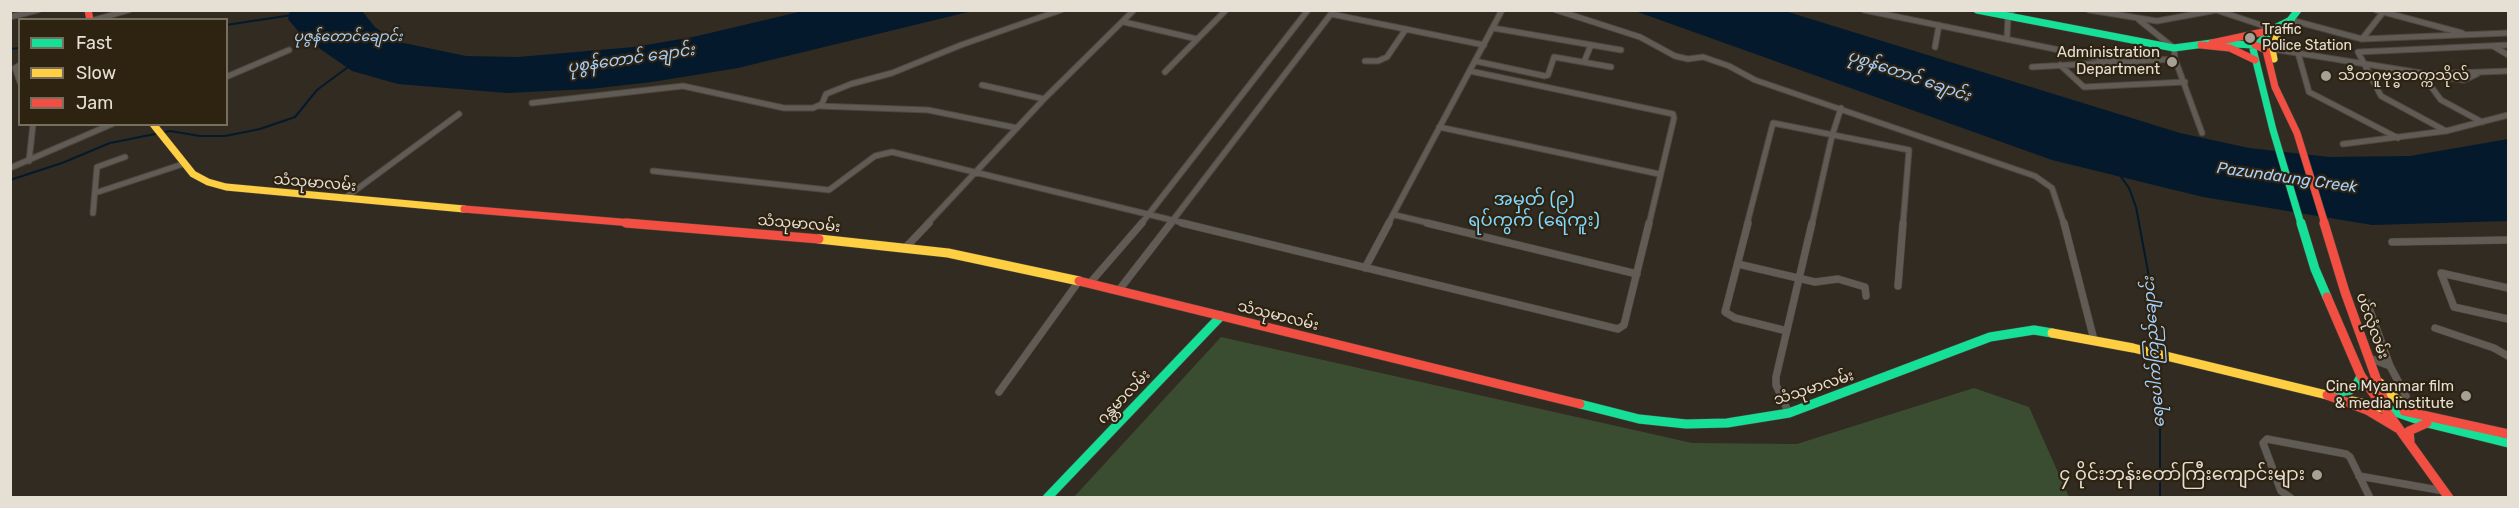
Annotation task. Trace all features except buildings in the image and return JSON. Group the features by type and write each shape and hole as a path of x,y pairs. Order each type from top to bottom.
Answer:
{"main road":[{"path":"1977,10 2011,14 2174,48 2275,32"},
{"path":"2255,60 2253,49 2256,45 2291,20 2298,10"},
{"path":"2275,32 2272,49 2286,107"},
{"path":"2212,43 2256,45 2266,50 2275,87 2286,107"},
{"path":"2201,45 2230,48 2255,60"},
{"name":"ပင်လုံလမ်း","path":"2255,60 2273,130 2315,269 2361,376 2387,409"},
{"name":"ပင်လုံလမ်း","path":"2286,107 2297,133 2345,292 2387,409"},
{"name":"သံသုမာလမ်း","path":"156,129 192,174 216,185 262,192 906,247 988,260 1119,290 1638,419 1686,424 1727,423 1789,413 1990,337 2034,330 2176,358 2387,409 2427,423 2508,443"},
{"name":"ဂန္တမာလမ်း","path":"1047,498 1221,316"},
{"path":"2327,395 2350,390 2356,386 2361,376"},
{"path":"2377,379 2396,399 2421,413"},
{"path":"2327,395 2384,418 2410,441"},
{"path":"2387,409 2447,494"},
{"name":"သံသုမာလမ်း","path":"2387,409 2421,413 2508,434"},
{"path":"2410,441 2409,431 2427,423"}],"street":[{"path":"10,16 38,10"},
{"path":"99,18 129,10"},
{"path":"818,106 822,104 826,94 851,84 892,73 961,45 1061,10"},
{"path":"906,247 1044,99 1134,10"},
{"path":"1165,72 1226,10"},
{"path":"1090,283 1149,215 1308,10"},
{"path":"1365,268 1503,10"},
{"path":"1556,10 1640,37 1675,56 1688,59 1703,57 1729,66 1755,81 2035,176 2052,188 2068,237 2077,281 2094,340"},
{"path":"1864,10 2118,62"},
{"path":"2090,10 2139,20 2167,20 2217,11 2275,32"},
{"path":"2376,10 2468,35"},
{"path":"2362,39 2383,11"},
{"path":"1119,290 1333,12 1484,45"},
{"path":"2007,38 2011,14"},
{"path":"2139,20 2174,48 2175,59 2202,133"},
{"path":"2291,20 2362,39 2508,33"},
{"path":"1124,22 1197,39"},
{"path":"1935,46 1939,25"},
{"path":"1493,28 1621,50"},
{"path":"1365,61 1378,61 1388,57 1406,29"},
{"path":"1584,62 1591,45"},
{"path":"2446,131 2381,96 2357,53 2360,51 2508,45"},
{"path":"2492,46 2508,55"},
{"path":"2272,49 2464,80 2479,73 2508,71"},
{"path":"282,50 290,50 228,74 282,50"},
{"path":"2298,53 2309,92 2398,138"},
{"path":"1475,62 1545,76 1548,75 1554,57 1611,67"},
{"path":"2032,67 2175,59"},
{"path":"2060,65 2084,87 2185,82"},
{"path":"653,171 830,190 875,156 888,152 1618,328 1623,325 1637,274 1674,118 1673,114 1470,71"},
{"path":"2421,73 2441,100 2483,122"},
{"path":"532,103 683,86 784,108 818,106 928,110 1017,128"},
{"path":"982,86 1044,99"},
{"path":"1789,413 1776,385 1840,108"},
{"path":"344,199 459,114"},
{"path":"2343,144 2446,131 2508,116"},
{"path":"1787,331 1735,318 1725,312 1772,124 1909,150 1898,286"},
{"path":"29,161 33,126"},
{"path":"10,168 108,126"},
{"path":"1439,127 1659,174"},
{"path":"93,213 97,167 124,157"},
{"path":"95,193 183,164"},
{"path":"1395,215 1637,274"},
{"path":"2392,242 2508,240"},
{"path":"1738,264 1819,282 1838,279 1862,285 1867,290 1866,296"},
{"path":"2508,288 2440,273 2454,307 2508,319"},
{"path":"999,392 1079,281"},
{"path":"2367,302 2390,366 2406,396"},
{"path":"2435,328 2494,348 2508,356"},
{"path":"2368,358 2390,366"},
{"path":"2291,498 2281,491 2263,443 2266,439 2341,452 2350,457 2370,498"},
{"path":"2359,476 2447,494"}],"green space":[{"path":"1221,337 1692,443 1797,444 1974,388 2029,407 2069,497 1074,497"}],"water":[{"name":"ပုဇွန်တောင်ချောင်း","path":"290,11 362,11 375,27 394,41 466,56 518,57 634,47 693,37 803,11 972,11 738,68 590,89 507,93 398,84 352,71 303,37 288,19"},
{"path":"1635,11 1785,11 2180,133 2249,148 2329,157 2410,156 2508,139 2508,221 2372,225 2203,197 2052,160"}],"waterway":[{"path":"228,25 292,15"},
{"path":"10,49 18,48"},
{"path":"10,180 62,163 110,143 170,131 200,136 225,136 260,129 295,117 317,90 348,67"},
{"name":"ရေပေါက်ကြည်ချောင်း","path":"2119,174 2129,188 2136,207 2152,293 2151,333 2154,351"},
{"name":"ရေပေါက်ကြည်ချောင်း","path":"2155,357 2160,386 2160,498"}],"traffic: fast":[{"path":"1977,10 2174,48 2212,43 2255,45"},
{"path":"2288,23 2298,10"},
{"path":"2291,20 2273,29 2253,49 2273,130 2315,269 2327,297"},
{"path":"1047,498 1221,316"},
{"path":"1580,404 1639,419 1686,424 1727,423 1789,413 1990,337 2034,330 2052,333"},
{"path":"2329,394 2350,390 2356,386 2361,376"},
{"path":"2387,409 2427,423 2508,443"}],"traffic: slow":[{"path":"2274,59 2272,49 2277,36"},
{"path":"155,126 193,174 208,182 226,187 464,209"},
{"path":"819,239 948,253 1079,281"},
{"path":"2052,333 2133,348 2331,396"},
{"path":"2380,383 2396,399 2414,410"},
{"path":"2352,401 2387,409"}],"traffic: jam":[{"path":"88,10 90,18"},
{"path":"2212,43 2268,31"},
{"path":"2201,45 2230,48 2255,60"},
{"path":"2255,45 2266,50 2275,87 2297,133 2345,292 2385,403"},
{"path":"464,209 819,239"},
{"path":"1079,281 1580,404"},
{"path":"2327,297 2361,376 2449,498"},
{"path":"2327,395 2367,410 2397,428"},
{"path":"2404,411 2508,434"},
{"path":"2410,441 2409,431 2427,423"}],"place":[{"name":"Traffic Police Station","path":"2250,38"},
{"name":"Administration Department","path":"2172,62"},
{"name":"သီတဂူဗုဒ္ဓတက္ကသိုလ်","path":"2326,76"},
{"name":"Cine Myanmar film & media institute","path":"2466,396"},
{"name":"၄ ဝိုင်းဘုန်းတော်ကြီးကျောင်းများ","path":"2317,475"}],"district":[{"name":"အမှတ် (၉) ရပ်ကွက် (ရေကူး)","path":"1534,210"}],"water label":[{"name":"ပုစွန်တောင် ချောင်း","path":"631,59"},
{"name":"ပုစွန်တောင် ချောင်း","path":"1909,76"},
{"name":"Pazundaung Creek","path":"2287,178"}]}
